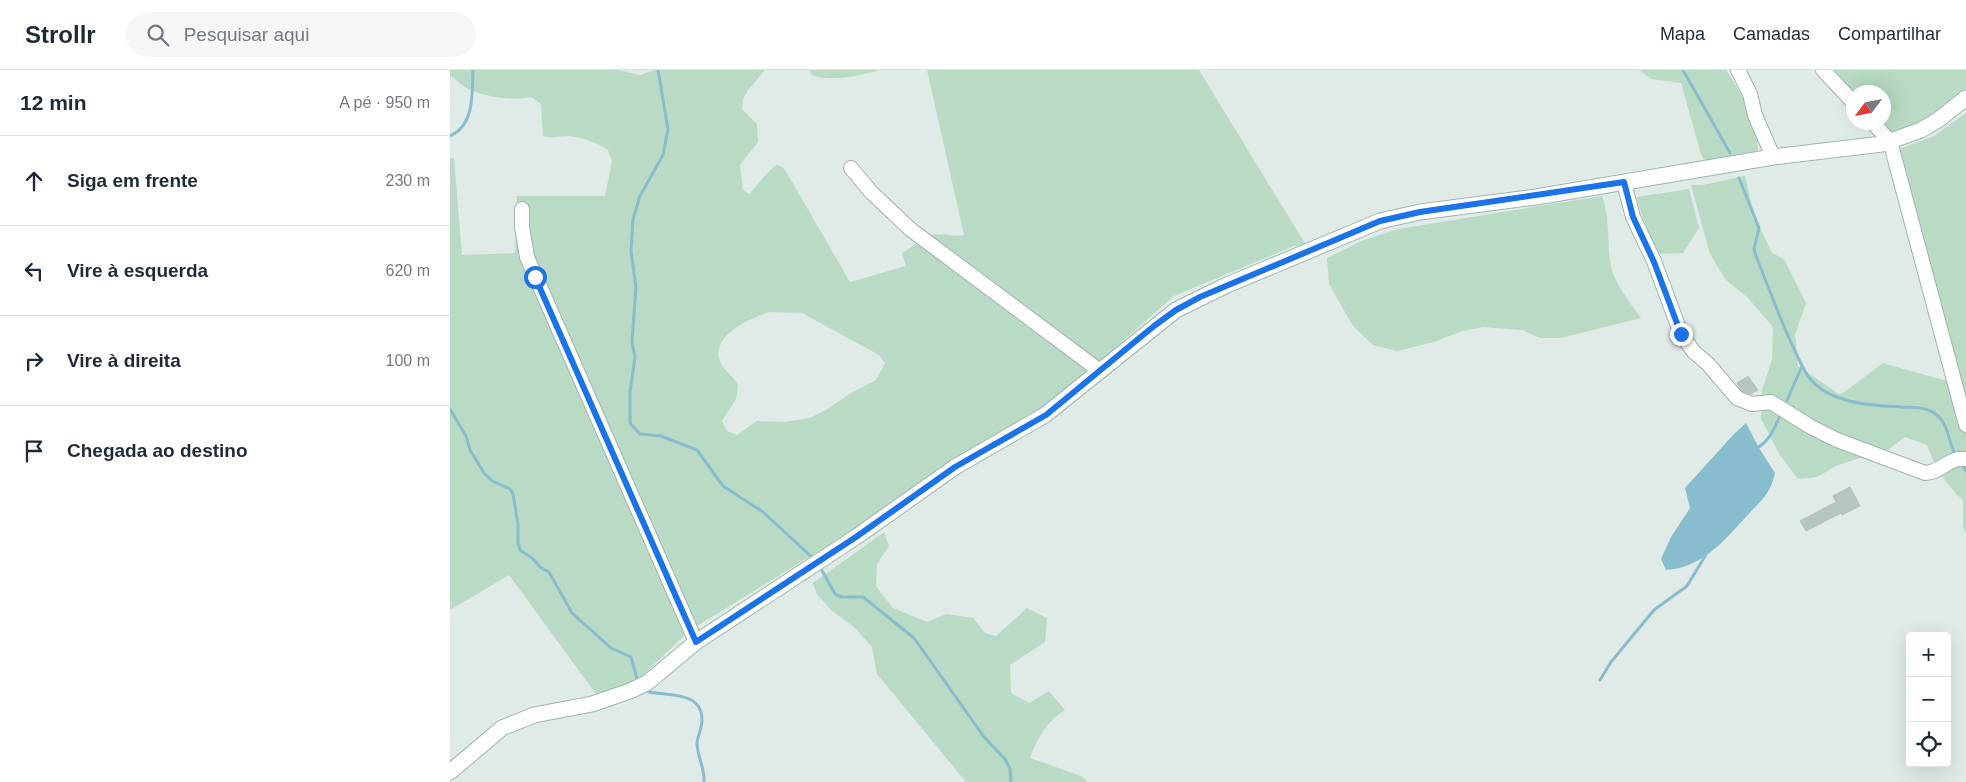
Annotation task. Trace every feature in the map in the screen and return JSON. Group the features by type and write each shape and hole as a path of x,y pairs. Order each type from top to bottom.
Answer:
{"main road":[{"path":"450,772 502,728 534,715 592,704 630,691 658,675 696,642 856,537 955,467 1046,415 1176,310 1227,284 1380,221 1420,212 1624,182 1773,157 1890,141 1904,138 1938,120 1966,98"}],"street":[{"path":"1738,70 1750,94 1754,115 1773,157"},
{"path":"1823,70 1846,94"},
{"path":"1880,130 1890,141 1966,425"},
{"path":"851,168 870,192 910,229 1100,371"},
{"path":"1624,182 1633,217 1654,262 1681,334 1694,352 1708,364 1737,398 1752,404 1771,402 1811,427 1837,440 1925,473 1932,473 1956,458 1966,459"},
{"path":"522,209 522,227 527,257 696,642"}],"green space":[{"path":"450,70 618,70 640,75 655,70 765,70 743,99 742,109 757,124 758,142 740,165 743,190 749,194 777,165 784,168 850,282 906,266 902,253 929,236 937,234 964,235 927,70 1199,70 1307,247 1294,246 1174,296 1085,374 1040,410 944,464 892,506 689,631 641,677 624,687 596,694 509,575 450,610 450,158 454,158 462,255 515,253 517,196 605,196 612,161 608,150 588,140 572,136 543,136 541,104 531,97 514,99 486,95 469,89 450,76","holes":["770,312 802,313 879,355 885,363 876,380 810,418 785,422 757,421 737,435 727,431 722,421 736,399 738,385 721,364 720,345 733,330 762,315"]},
{"path":"809,70 879,70 854,76 828,78 812,75"},
{"path":"1639,70 1726,70 1738,89 1753,121 1758,144 1758,155 1707,166 1701,154 1681,83 1651,79"},
{"path":"1835,70 1966,70 1966,89 1925,122 1885,136 1879,130 1891,130 1891,85 1846,85 1846,88"},
{"path":"1966,113 1966,534 1963,526 1963,500 1941,475 1927,445 1905,437 1889,449 1838,465 1817,477 1798,479 1780,455 1761,419 1762,390 1772,360 1773,327 1748,298 1726,280 1710,254 1691,185 1703,185 1745,176 1754,215 1772,253 1784,259 1806,303 1795,335 1798,366 1839,394 1883,363 1950,382 1894,151 1934,136"},
{"path":"1689,189 1699,228 1683,253 1655,254 1636,197"},
{"path":"1602,196 1605,204 1610,261 1614,276 1641,318 1561,338 1540,338 1522,330 1483,327 1462,331 1434,342 1397,351 1373,345 1353,326 1329,284 1327,258 1364,240 1398,229"},
{"path":"884,532 889,546 877,564 876,586 893,608 927,622 946,614 973,618 985,633 996,636 1027,608 1047,618 1045,642 1010,665 1011,693 1029,703 1049,691 1065,710 1053,719 1043,731 1030,758 1081,776 1088,782 966,782 877,674 872,647 854,627 832,611 817,594 813,583"}],"water":[{"path":"1746,423 1775,473 1770,488 1759,503 1710,553 1690,565 1666,570 1661,559 1671,537 1690,508 1685,488"}],"building":[{"path":"1748,376 1758,390 1751,394 1742,391 1737,383"},
{"path":"1850,487 1860,506 1842,515 1841,513 1806,531 1800,521 1836,502 1833,496"}],"waterway":[{"path":"450,136 464,124 471,108 473,70"},
{"path":"658,70 668,129 663,155 640,196 633,219 631,251 636,287 632,342 635,357 630,392 630,423 640,434 661,436 697,450 723,486 763,512 815,560"},
{"path":"1683,70 1730,153"},
{"path":"1739,178 1759,228 1754,249 1756,256 1784,328 1809,378 1821,389 1842,399 1866,404 1931,411 1943,422 1956,456"},
{"path":"1785,405 1802,366"},
{"path":"450,409 466,436 470,450 484,473 492,481 510,489 513,494 520,550 533,559 541,568 549,572 572,613 611,648 631,657 637,679"},
{"path":"1755,449 1768,438 1781,413"},
{"path":"1961,463 1966,471"},
{"path":"1600,680 1611,662 1654,610 1687,586 1705,556"},
{"path":"820,567 835,594 842,597 863,597 914,638 984,737 1005,759 1010,769 1011,782"},
{"path":"649,692 690,699 701,711 702,723 697,743 704,782"}],"route":[{"path":"535,277 696,642 856,537 955,467 999,440 1046,415 1176,310 1227,284 1380,221 1420,212 1536,197 1624,182 1633,217 1672,304 1681,334"}]}
